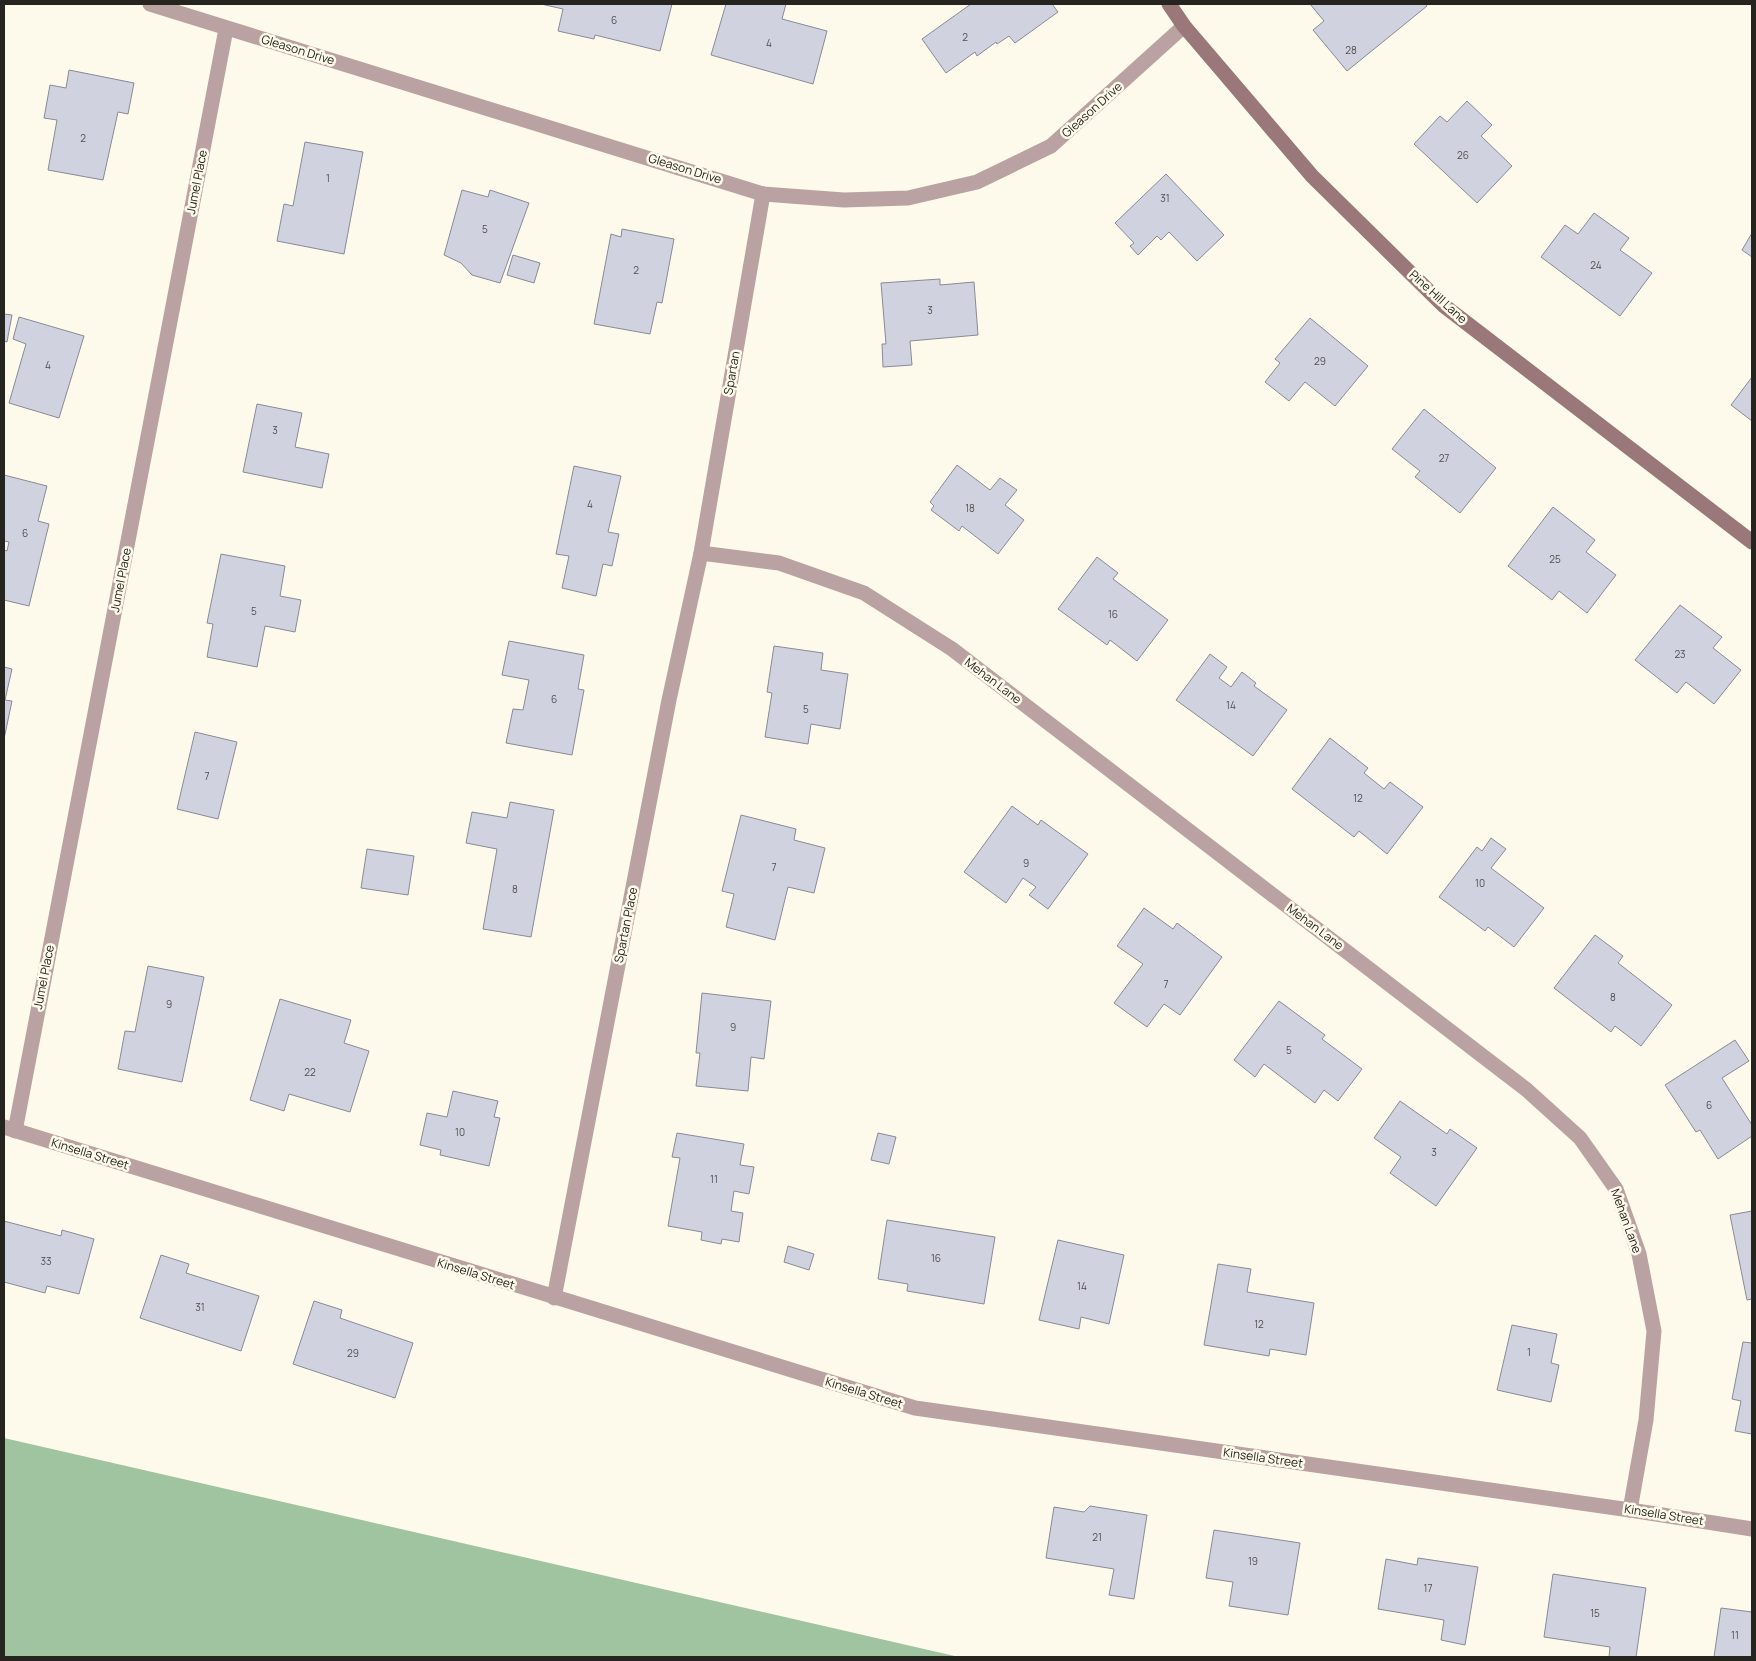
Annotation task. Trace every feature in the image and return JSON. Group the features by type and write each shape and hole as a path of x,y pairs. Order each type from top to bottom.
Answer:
{"street":[{"name":"Gleason Drive","path":"150,4 226,29 420,86 763,194 844,200 908,198 977,182 1051,146 1184,26"},
{"name":"Pine Hill Lane","path":"1169,4 1184,26 1312,176 1443,306 1752,542"},
{"name":"Jumel Place","path":"9,1129 226,29"},
{"name":"Spartan","path":"701,553 763,194"},
{"name":"Spartan Place","path":"554,1298 670,700 701,553"},
{"name":"Mehan Lane","path":"701,553 780,563 864,593 952,649 1527,1090 1580,1138 1616,1189 1639,1254 1654,1331 1646,1420 1630,1510"},
{"name":"Kinsella Street","path":"9,1129 915,1408 1752,1529"}],"green space":[{"path":"4,1438 959,1657 4,1657"}],"building":[{"path":"541,4 672,4 660,51 595,35 594,39 558,31 563,9"},
{"path":"726,4 786,4 782,19 827,31 813,84 711,55"},
{"path":"971,4 1052,4 1058,12 1015,43 1009,36 997,44 996,42 977,56 975,52 946,73 922,39"},
{"path":"1310,4 1426,4 1427,6 1347,71 1313,30 1324,21"},
{"path":"69,70 134,83 128,114 118,112 103,180 48,170 57,120 44,118 50,85 66,88"},
{"path":"1467,101 1492,125 1481,136 1512,166 1477,203 1414,144 1440,116 1447,122"},
{"path":"305,142 363,152 344,254 277,241 284,204 293,206"},
{"path":"1166,174 1224,235 1197,261 1169,232 1161,240 1157,236 1138,255 1130,246 1134,243 1115,223"},
{"path":"462,190 488,197 490,190 529,203 500,283 472,275 461,263 444,255"},
{"path":"1594,213 1629,238 1620,250 1652,273 1620,316 1541,257 1565,225 1578,234"},
{"path":"622,229 674,239 662,303 657,302 650,334 594,324 611,234 621,237"},
{"path":"1752,233 1752,257 1742,250"},
{"path":"513,255 540,263 534,283 507,275"},
{"path":"940,279 940,285 974,282 978,335 910,341 912,365 883,367 882,344 886,344 881,283"},
{"path":"4,314 12,315 7,342 4,341"},
{"path":"19,317 84,336 59,418 9,403 26,344 13,339"},
{"path":"1310,318 1368,366 1335,406 1305,382 1289,401 1265,382 1280,363 1275,359"},
{"path":"1752,377 1752,421 1731,405"},
{"path":"257,404 302,413 295,447 329,454 322,488 243,472"},
{"path":"1424,409 1496,468 1460,513 1415,477 1420,471 1392,449"},
{"path":"957,465 990,490 1000,478 1017,490 1005,505 1024,520 998,554 962,526 959,531 931,510 934,506 930,502"},
{"path":"574,466 621,476 608,532 619,534 612,566 603,564 596,596 562,588 569,556 556,554"},
{"path":"4,475 47,486 38,521 49,524 29,606 4,600 4,550 7,551 9,542 4,541"},
{"path":"1553,507 1595,540 1586,552 1616,575 1587,613 1559,591 1552,600 1508,566"},
{"path":"221,554 285,566 280,596 301,600 295,632 265,626 257,667 207,657 213,624 207,623"},
{"path":"1097,557 1118,573 1113,579 1168,620 1137,661 1110,640 1107,645 1058,609"},
{"path":"1680,605 1722,637 1713,648 1741,670 1714,704 1686,682 1677,693 1635,660"},
{"path":"509,641 584,655 578,689 584,690 572,755 506,743 513,709 523,710 529,680 502,675"},
{"path":"774,646 823,653 821,670 848,674 840,729 811,724 808,744 765,737 772,693 767,692"},
{"path":"1210,654 1227,667 1219,678 1231,687 1242,672 1256,683 1254,686 1287,710 1253,756 1176,700"},
{"path":"4,667 12,669 5,700 12,701 4,739"},
{"path":"195,732 237,742 218,819 177,809"},
{"path":"1330,738 1368,768 1364,773 1384,789 1390,782 1423,807 1387,854 1359,831 1354,837 1292,789"},
{"path":"510,802 554,810 531,937 483,929 497,849 466,843 472,812 507,818"},
{"path":"1012,806 1038,825 1041,820 1088,854 1048,909 1029,895 1036,887 1023,878 1006,903 964,872"},
{"path":"741,815 796,829 794,840 825,848 814,893 788,887 775,940 726,927 734,894 722,891"},
{"path":"1491,838 1506,849 1491,868 1544,908 1514,947 1488,927 1485,931 1439,897 1477,847 1482,851"},
{"path":"367,849 414,856 408,895 361,888"},
{"path":"1144,908 1173,929 1177,923 1222,957 1180,1015 1164,1004 1147,1027 1114,1003 1143,964 1117,946"},
{"path":"1595,935 1623,956 1618,963 1672,1005 1641,1046 1615,1026 1611,1032 1554,988"},
{"path":"148,966 204,977 182,1082 118,1069 125,1031 135,1032"},
{"path":"702,993 771,1001 764,1059 751,1057 748,1091 696,1086 700,1053 696,1053"},
{"path":"280,999 351,1020 344,1043 369,1051 350,1112 289,1094 284,1111 250,1100"},
{"path":"1279,1001 1325,1035 1322,1039 1362,1069 1338,1101 1324,1090 1315,1103 1264,1064 1255,1077 1234,1060"},
{"path":"1735,1040 1749,1061 1722,1078 1752,1125 1752,1136 1718,1159 1700,1130 1696,1132 1665,1085"},
{"path":"453,1091 498,1101 494,1117 500,1118 489,1166 440,1155 441,1150 420,1145 427,1113 447,1117"},
{"path":"1400,1101 1447,1134 1450,1129 1477,1148 1436,1206 1390,1173 1401,1157 1374,1138"},
{"path":"677,1133 744,1144 740,1165 754,1167 749,1194 734,1191 731,1211 743,1213 739,1242 722,1239 721,1244 701,1240 702,1232 668,1226 680,1158 672,1157"},
{"path":"878,1133 896,1137 889,1164 871,1160"},
{"path":"1752,1211 1752,1299 1747,1300 1730,1215"},
{"path":"887,1220 995,1237 984,1304 907,1291 908,1284 878,1279"},
{"path":"4,1221 61,1236 62,1230 94,1239 79,1294 47,1286 45,1293 4,1282"},
{"path":"1058,1240 1124,1255 1109,1324 1081,1317 1079,1329 1039,1320"},
{"path":"788,1246 814,1254 809,1270 784,1262"},
{"path":"161,1255 189,1264 186,1273 259,1296 241,1351 140,1318"},
{"path":"1218,1264 1251,1269 1247,1292 1314,1303 1306,1355 1270,1349 1269,1356 1204,1345"},
{"path":"314,1301 342,1310 340,1318 413,1343 395,1398 293,1364"},
{"path":"1512,1325 1557,1334 1551,1363 1559,1365 1551,1402 1497,1390"},
{"path":"1743,1342 1752,1343 1752,1434 1735,1431 1741,1401 1732,1399"},
{"path":"1090,1506 1147,1515 1134,1599 1109,1595 1114,1569 1046,1558 1054,1507 1084,1512"},
{"path":"1214,1530 1300,1543 1288,1615 1229,1606 1233,1582 1206,1578"},
{"path":"1418,1558 1478,1567 1465,1645 1441,1640 1444,1620 1378,1609 1386,1559 1417,1565"},
{"path":"1553,1574 1646,1588 1636,1657 1609,1657 1610,1647 1544,1637"},
{"path":"1721,1608 1752,1612 1752,1657 1714,1657"}]}
